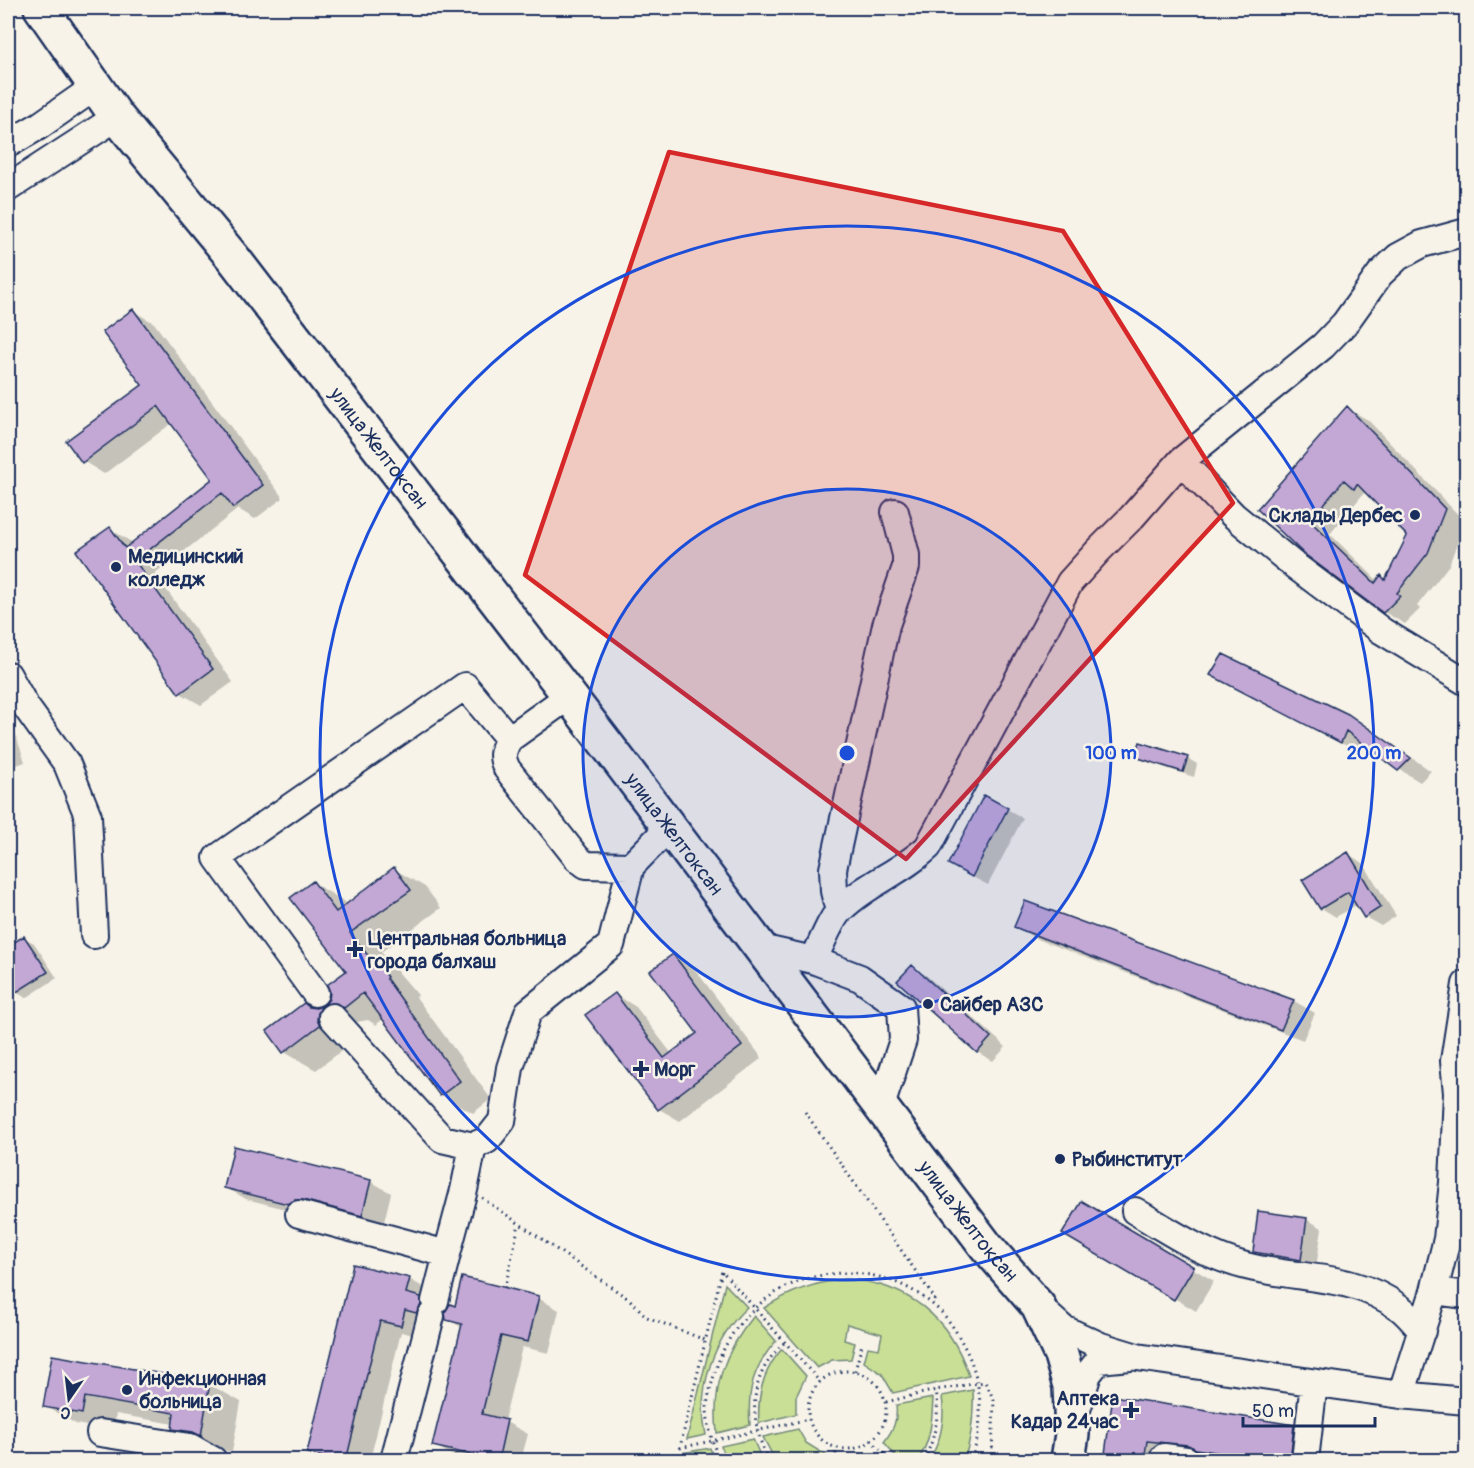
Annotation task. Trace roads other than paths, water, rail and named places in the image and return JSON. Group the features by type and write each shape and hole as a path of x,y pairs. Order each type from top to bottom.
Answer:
{"main road":[{"name":"улица Желтоксан","path":"41,8 117,117 234,259 986,1246 1038,1306"},
{"path":"1038,1306 1061,1355 1070,1386 1070,1447"}],"street":[{"path":"8,144 39,126 95,87"},
{"path":"8,188 117,117"},
{"path":"813,960 839,911 868,888 914,861 928,847 1070,582 1132,517 1180,460 1323,346 1345,323 1380,274 1398,257 1422,244 1467,232"},
{"path":"1180,460 1233,515 1294,565 1382,631 1467,682"},
{"path":"839,911 834,891 833,869 886,625 906,567 906,555 895,512"},
{"path":"8,675 26,707 67,764 88,816 94,935"},
{"path":"315,993 217,858 465,686 509,739"},
{"path":"569,696 509,739 503,749 502,759 507,769 586,865 631,866"},
{"path":"332,1017 442,1139 473,1146 487,1140 502,1121 510,1068 528,1012 611,945 631,866 669,827"},
{"path":"760,948 813,960 860,978 901,1007 903,1040 881,1106"},
{"path":"1401,1395 1434,1291 1460,1185 1462,1091 1454,1061 1467,984"},
{"path":"394,1461 464,1190 473,1146"},
{"path":"1135,1211 1178,1238 1245,1266 1350,1283 1376,1293 1401,1309 1422,1331"},
{"path":"299,1214 447,1254"},
{"path":"1434,1291 1467,1295"},
{"name":"улица Желтоксан","path":"1038,1306 1062,1328 1101,1346 1137,1357 1401,1395 1467,1401"},
{"path":"1070,1447 1082,1391 1089,1374 1099,1360 1137,1357"},
{"path":"1305,1461 1314,1383"},
{"path":"100,1433 190,1447 213,1461"},
{"path":"1162,1461 1164,1457 1186,1461"}],"place":[{"name":"Склады Дербес","path":"1415,515"},
{"name":"Медицинский колледж","path":"116,567"},
{"name":"Центральная больница города балхаш","path":"355,949"},
{"name":"Сайбер АЗС","path":"928,1004"},
{"name":"Морг","path":"641,1069"},
{"name":"Рыбинститут","path":"1060,1159"},
{"name":"Инфекционная больница","path":"127,1390"},
{"name":"Аптека Кадар 24час","path":"1131,1410"}]}
